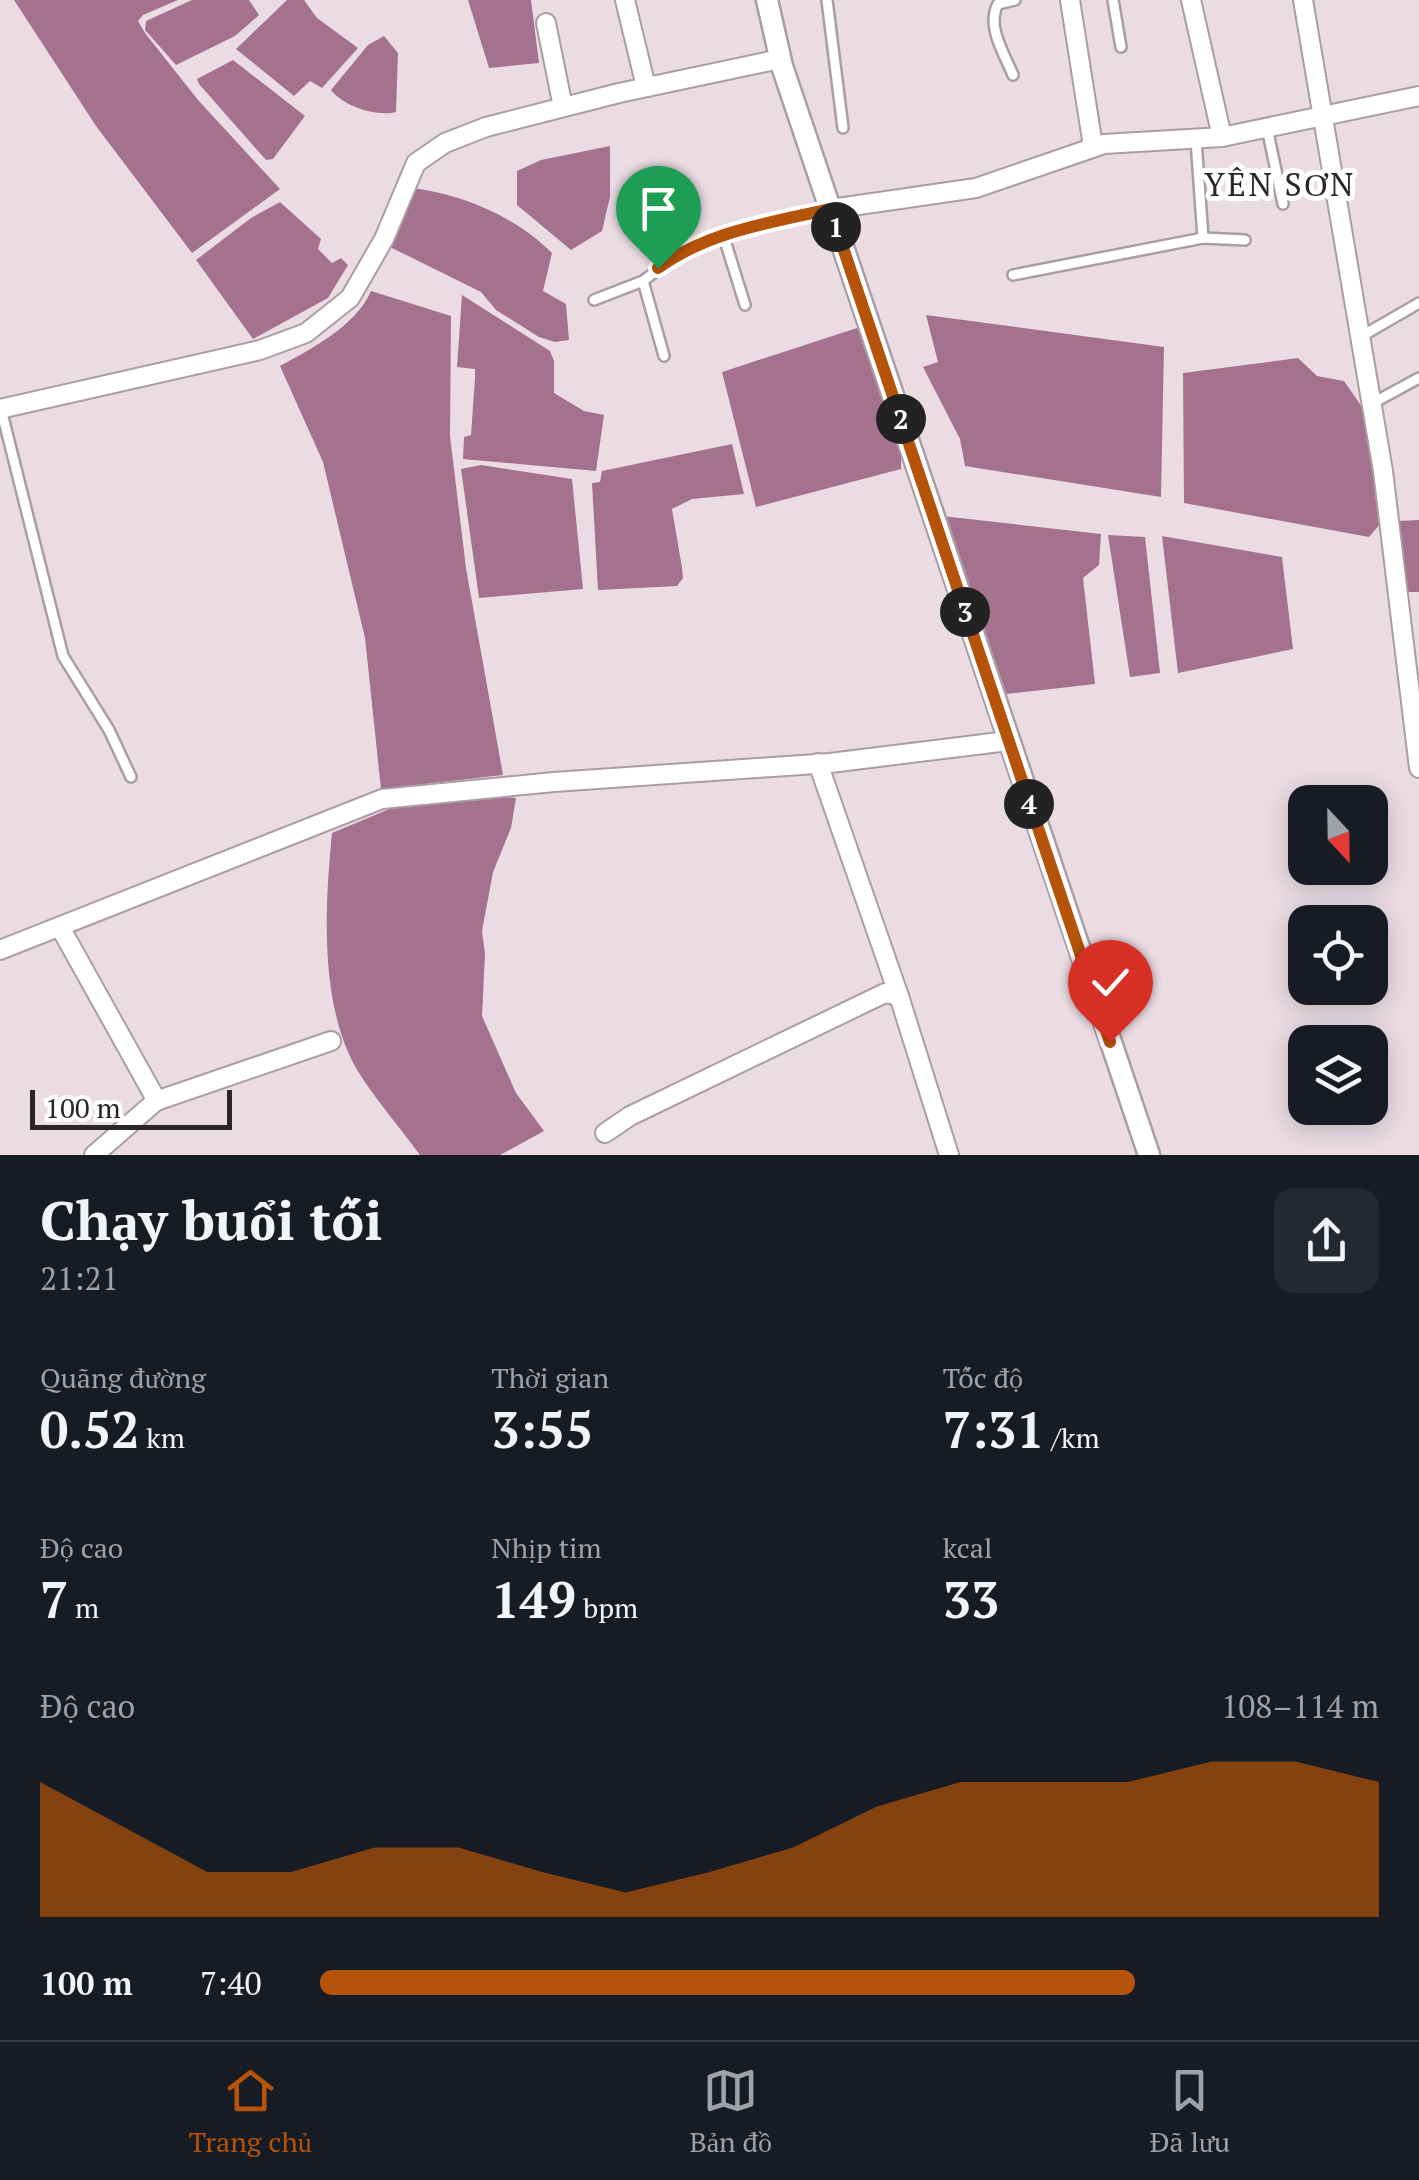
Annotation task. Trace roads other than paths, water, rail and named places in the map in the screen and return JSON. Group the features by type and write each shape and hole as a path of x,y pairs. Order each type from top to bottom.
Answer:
{"street":[{"path":"626,0 646,87"},
{"path":"767,0 780,60 1148,1155"},
{"path":"1070,0 1093,146"},
{"path":"1191,0 1222,136"},
{"path":"1302,0 1373,403 1419,768"},
{"path":"546,23 563,107"},
{"path":"0,409 260,350 306,333 350,298 384,239 421,156 486,127 646,87 780,60"},
{"path":"830,209 976,188 1093,146 1196,140 1419,96"},
{"path":"0,950 382,799 554,782 818,764 1008,741"},
{"path":"818,764 899,996 949,1155"},
{"path":"60,926 157,1101"},
{"path":"605,1133 630,1116 885,993 899,996"},
{"path":"94,1155 157,1101 332,1042"}],"lane":[{"path":"826,0 842,128"},
{"path":"1013,74 994,28 993,14 998,4 1015,0"},
{"path":"1113,0 1121,47"},
{"path":"1267,128 1284,204"},
{"path":"1196,140 1203,238"},
{"path":"594,300 643,281 686,248 723,234 830,209"},
{"path":"723,234 745,305"},
{"path":"1013,275 1203,238 1245,240"},
{"path":"643,281 664,356"},
{"path":"1362,336 1419,303"},
{"path":"1373,403 1419,378"},
{"path":"0,409 63,656 110,730 132,777"}],"district":[{"name":"YÊN SƠN","path":"1280,185"}]}
